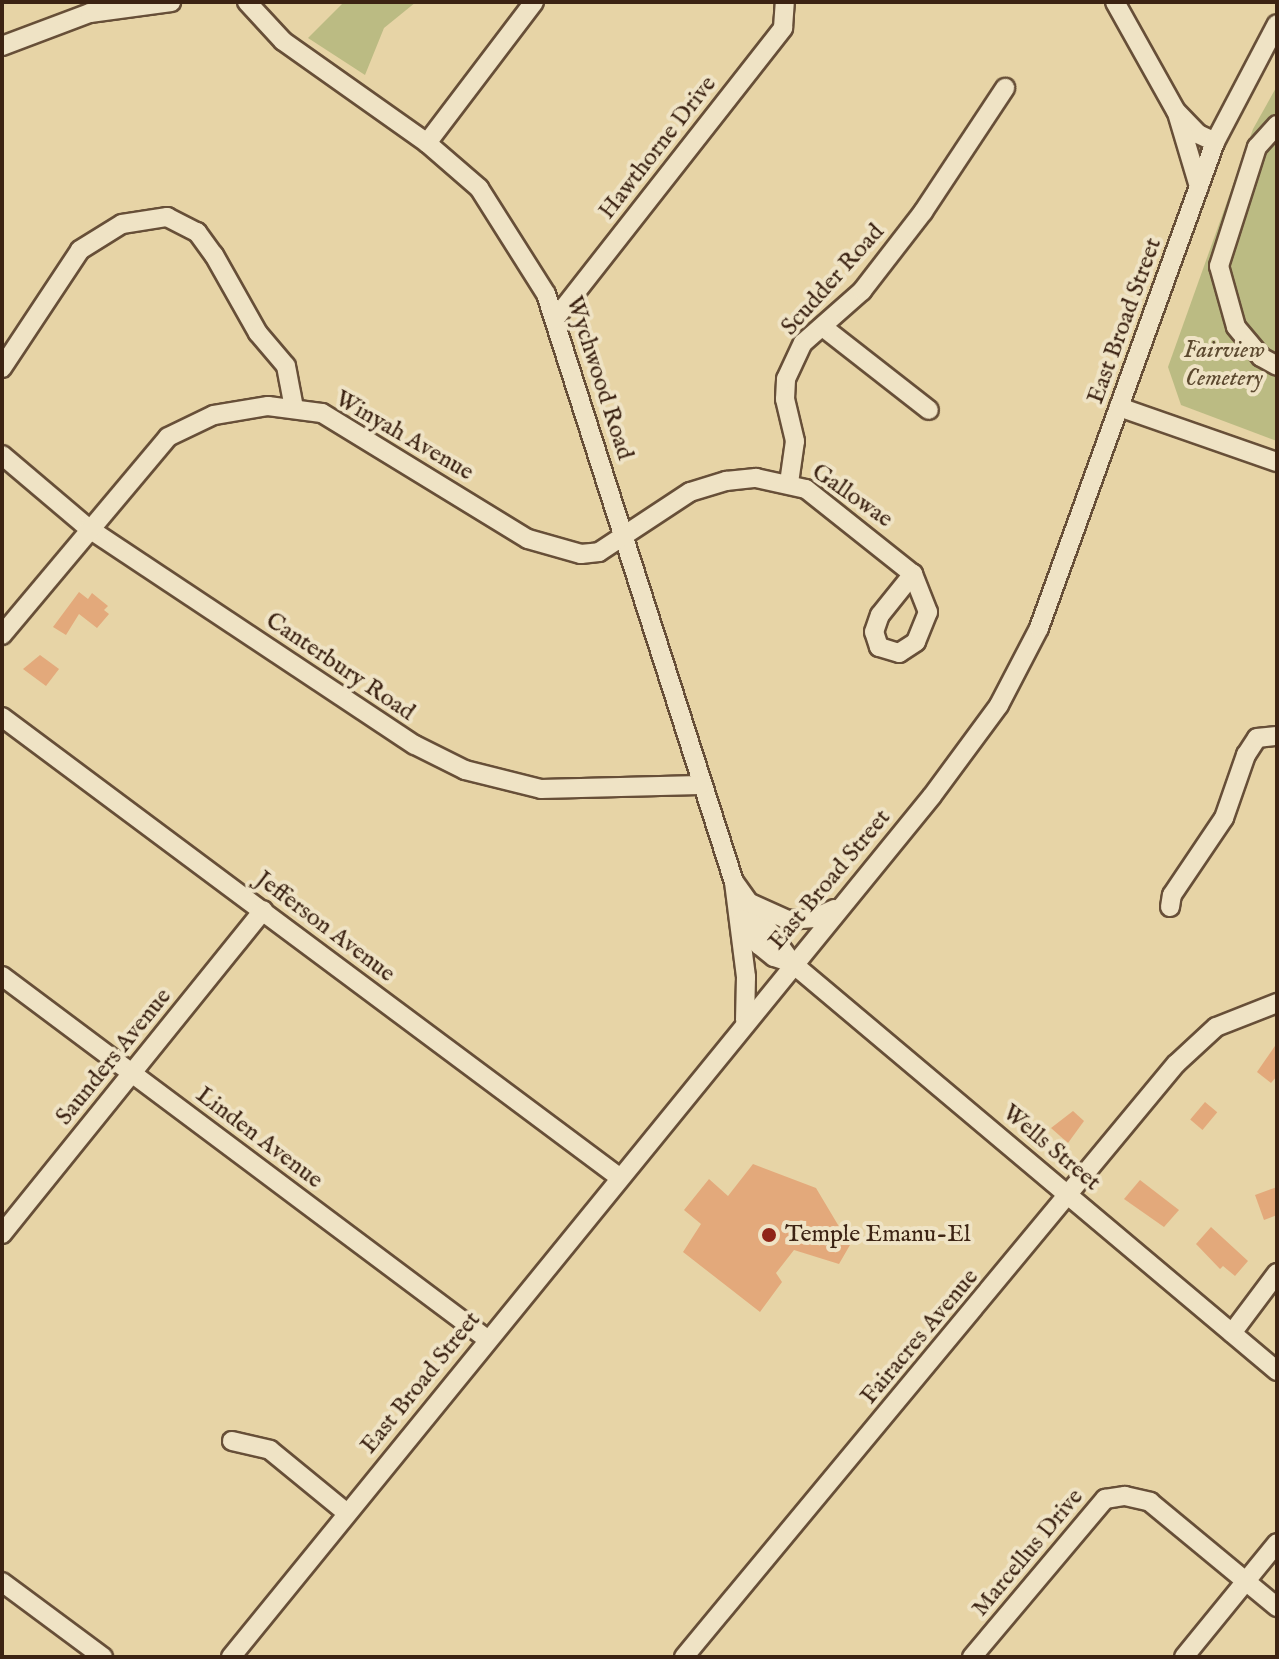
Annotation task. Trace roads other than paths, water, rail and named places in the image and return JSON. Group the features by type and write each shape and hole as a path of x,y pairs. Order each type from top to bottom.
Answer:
{"street":[{"path":"2,46 90,13 171,2"},
{"name":"Wychwood Road","path":"247,2 283,41 427,143 479,188 508,226 555,319 700,785 742,905 745,1020"},
{"path":"427,143 534,2"},
{"name":"Hawthorne Drive","path":"555,319 783,28 785,2"},
{"path":"1115,2 1176,111 1199,187"},
{"name":"East Broad Street","path":"231,1657 836,908 932,796 1015,680 1039,628 1215,142 1277,24"},
{"name":"Scudder Road","path":"789,483 795,441 785,399 786,379 803,343 824,328 862,291 923,212 1005,88"},
{"path":"1176,111 1198,134 1215,142"},
{"path":"1277,125 1257,147 1219,266 1236,327 1261,357 1277,366"},
{"path":"2,368 80,250 122,224 167,217 197,232 214,255 258,333 286,366 294,408"},
{"path":"824,328 929,410"},
{"path":"1119,407 1277,462"},
{"name":"Winyah Avenue","path":"2,635 88,528 168,437 190,424 238,410 294,408 322,413 351,427 539,543 581,554 599,552 624,536"},
{"name":"Canterbury Road","path":"2,455 88,528 415,745 465,770 541,789 700,785"},
{"name":"Gallowae","path":"624,536 690,492 741,480 789,483 840,511 913,574"},
{"name":"Jefferson Avenue","path":"2,717 619,1177"},
{"path":"1170,907 1172,895 1224,818 1246,755 1257,738 1277,736"},
{"name":"Wychwood Road","path":"742,905 788,920 815,918 836,908"},
{"name":"Wychwood Road","path":"742,905 792,963"},
{"name":"Saunders Avenue","path":"2,1234 263,910"},
{"name":"Wells Street","path":"792,963 1277,1371"},
{"name":"Linden Avenue","path":"2,976 487,1339"},
{"name":"Fairacres Avenue","path":"684,1657 1176,1064 1216,1027 1277,1003"},
{"path":"1232,1333 1277,1273"},
{"path":"232,1441 270,1450 347,1513"},
{"name":"Marcellus Drive","path":"972,1657 1105,1499 1125,1496 1150,1502 1246,1581"},
{"path":"1184,1657 1277,1543"},
{"path":"1246,1581 1277,1607"},
{"path":"2,1582 103,1657"}],"place":[{"name":"Temple Emanu-El","path":"769,1235"}],"park label":[{"name":"Fairview Cemetery","path":"1224,365"}]}
